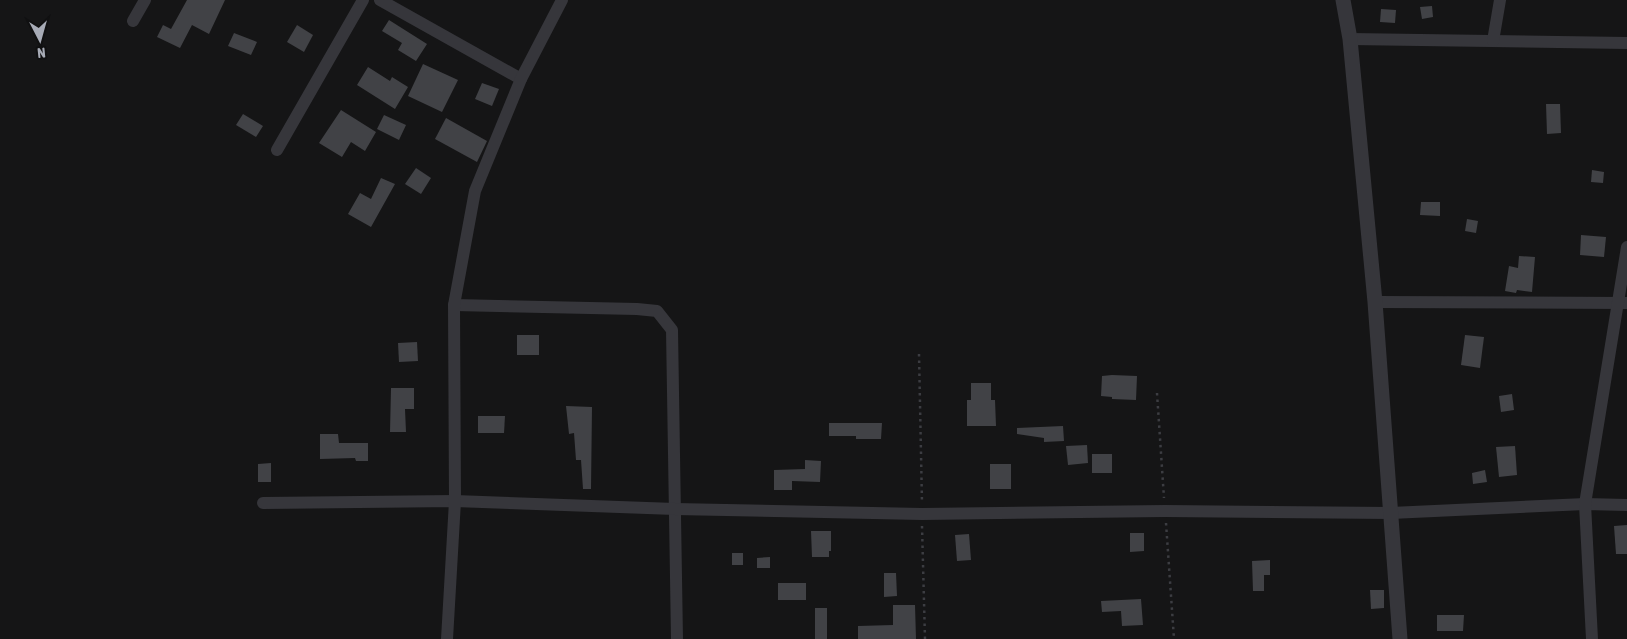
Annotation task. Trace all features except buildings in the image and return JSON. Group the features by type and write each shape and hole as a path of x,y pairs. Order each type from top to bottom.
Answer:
{"street":[{"path":"133,21 145,0"},
{"path":"277,150 363,0"},
{"path":"380,0 521,79"},
{"path":"447,639 455,501 454,306 476,191 521,79 562,0"},
{"path":"1343,0 1350,38 1375,302 1400,639"},
{"path":"1492,41 1500,0"},
{"path":"1350,38 1627,43"},
{"path":"1592,639 1585,504 1622,303 1627,247"},
{"path":"1375,302 1622,303"},
{"path":"454,306 637,309 657,311 672,330 677,639"},
{"path":"263,503 455,501 674,509 922,514 1165,511 1391,513 1585,504 1627,505"}],"path":[{"path":"919,354 925,639"}]}
